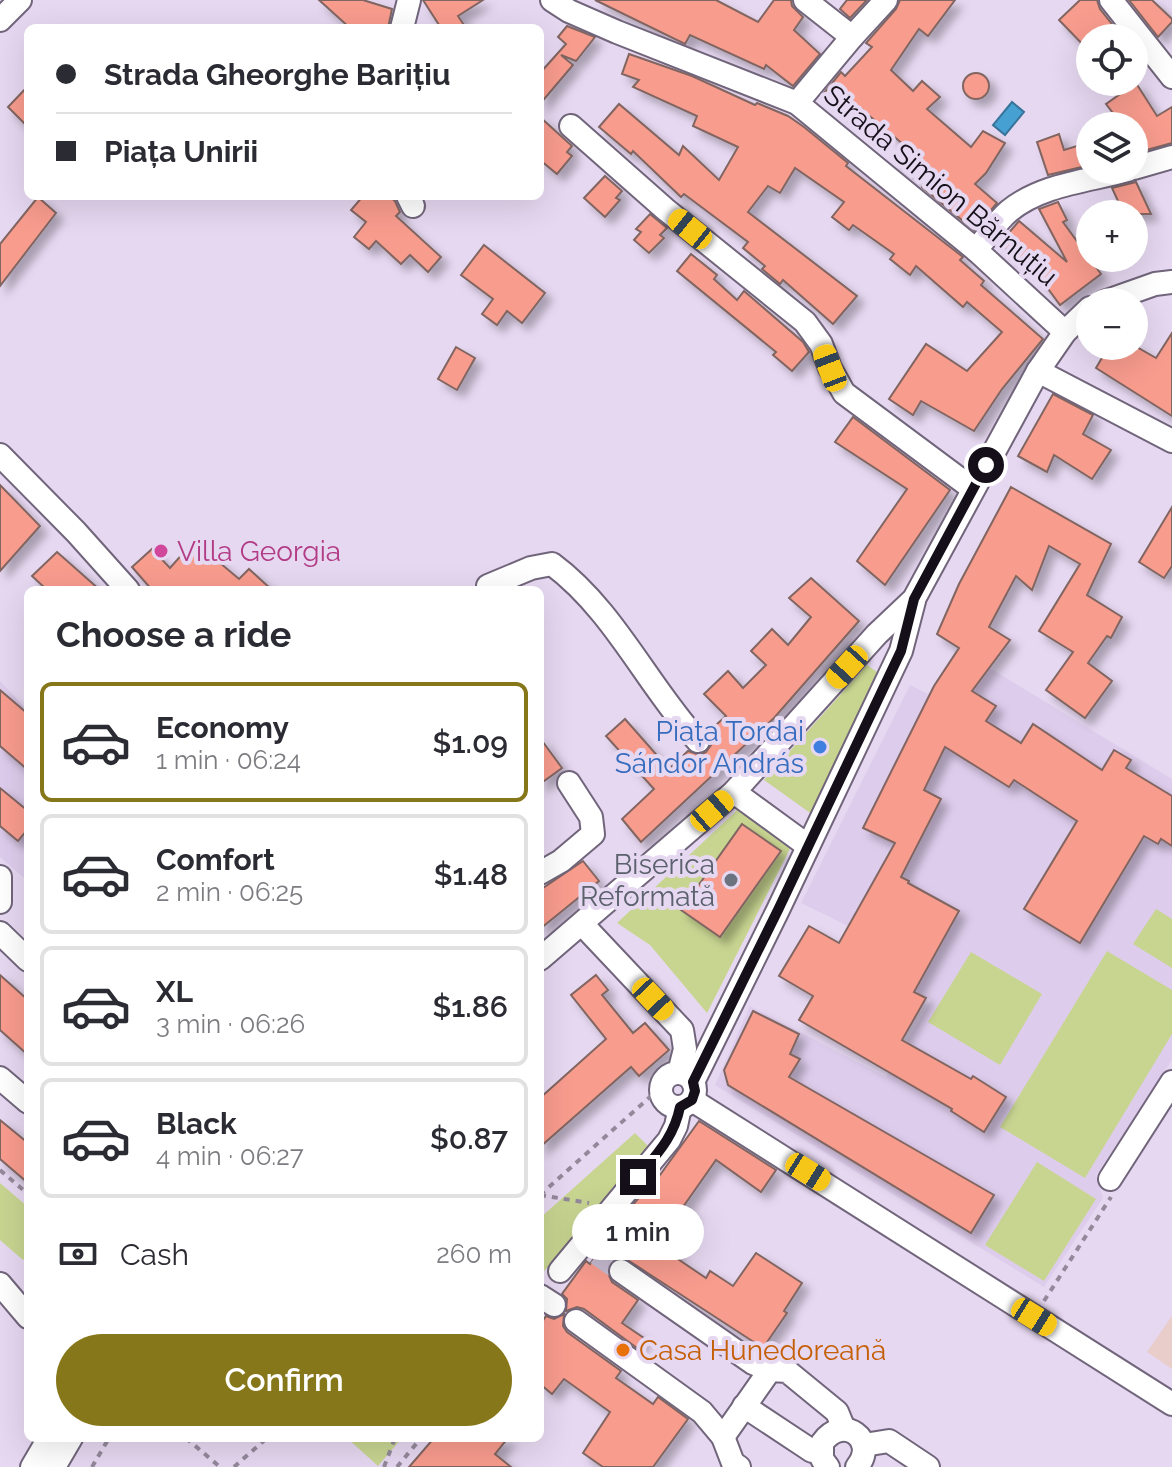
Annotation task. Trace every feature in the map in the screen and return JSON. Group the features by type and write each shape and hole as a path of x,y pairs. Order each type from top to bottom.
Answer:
{"street":[{"path":"0,20 20,0"},
{"path":"403,24 409,0"},
{"name":"Strada Simion Bărnuțiu","path":"552,0 617,32 797,103 976,250 1065,332"},
{"path":"805,0 852,37"},
{"path":"797,103 886,0"},
{"path":"1111,0 1172,77"},
{"path":"571,126 665,209 805,322 821,344 844,393 973,489"},
{"path":"1148,164 1172,157"},
{"path":"976,250 1008,211 1053,188 1076,182"},
{"path":"1144,288 1172,282"},
{"path":"560,1271 590,1248 605,1217 669,1140 686,1090 901,651 914,599 1038,371 1076,321"},
{"path":"1038,371 1172,441"},
{"path":"0,455 124,586"},
{"path":"488,586 531,568 552,564 573,580 625,643 675,716 698,741"},
{"path":"544,956 734,792 877,634 914,599"},
{"path":"544,871 561,861 593,834 591,817 569,783"},
{"path":"734,792 808,846"},
{"path":"0,877 0,902"},
{"path":"582,924 682,1030 686,1090"},
{"path":"0,933 24,956"},
{"path":"660,1088 670,1075 686,1090 1172,1404"},
{"path":"0,1078 24,1099"},
{"path":"1111,1188 1172,1082"},
{"path":"621,1271 753,1363 770,1370 787,1371 837,1412 844,1429 860,1437 864,1445 863,1459 857,1467"},
{"path":"0,1272 24,1288"},
{"path":"0,1284 24,1312"},
{"path":"576,1321 702,1412 723,1437 733,1463 739,1467"},
{"path":"723,1437 770,1370"},
{"path":"744,1406 824,1459 828,1435 844,1429"},
{"path":"864,1445 889,1441 928,1467"},
{"path":"32,1467 47,1442"},
{"path":"54,1467 69,1442"}],"path":[{"path":"544,1191 660,1088"},
{"path":"0,1170 24,1191"},
{"path":"1034,1317 1111,1188"},
{"path":"544,1196 588,1202 605,1217"},
{"path":"92,1467 107,1442"},
{"path":"191,1442 220,1467"},
{"path":"234,1467 262,1442"},
{"path":"384,1467 393,1442"},
{"path":"397,1467 418,1442"}],"shaded area":[{"path":"957,648 1172,779 1172,1060 1096,1175 1103,1198 1044,1287 715,1085 750,1006 886,1077 931,1000 871,965 865,956 839,941 848,926 801,903 910,685 928,694"},
{"path":"0,681 24,707 24,878 0,857"},
{"path":"1172,1316 1172,1369 1147,1352"}],"green space":[{"path":"867,665 880,674 813,815 764,780"},
{"path":"750,798 797,835 707,1013 650,945 617,923"},
{"path":"1156,909 1172,919 1172,968 1133,944"},
{"path":"1107,951 1172,990 1172,1034 1085,1178 1000,1127"},
{"path":"971,952 1042,994 1000,1065 928,1022"},
{"path":"635,1133 650,1148 544,1271 544,1214"},
{"path":"1037,1162 1096,1199 1044,1281 985,1245"},
{"path":"0,1183 24,1204 24,1259 0,1240"},
{"path":"351,1442 399,1442 378,1466"}],"water":[{"path":"1012,102 1024,112 1005,135 993,125"}],"building":[{"path":"319,0 363,0 392,9 389,24 346,24"},
{"path":"423,0 483,0 458,16 463,24 438,24"},
{"path":"595,0 716,0 758,22 774,0 791,0 792,6 803,17 794,30 820,54 793,86 766,65 764,69 690,35 685,44"},
{"path":"847,0 867,0 850,18 840,9"},
{"path":"900,0 955,0 928,36 919,29 891,70 913,91 922,81 940,97 927,109 971,147 983,131 1005,143 975,184 997,203 974,230 922,187 924,184 893,158 904,145 860,108 852,118 824,93 841,72 845,76 872,47 866,43 896,9"},
{"path":"1080,0 1097,0 1112,24 1076,24 1076,38 1059,20"},
{"path":"1129,0 1152,0 1172,19 1158,37"},
{"path":"567,26 595,37 576,61 561,55 573,65 544,99 544,69 566,44 558,37"},
{"path":"629,54 692,76 755,105 757,103 788,116 804,127 848,163 846,166 963,257 960,260 984,281 981,285 1043,339 1002,389 974,431 921,401 913,415 889,399 926,344 967,371 1002,332 967,302 963,307 916,266 910,275 890,259 894,254 853,225 849,230 832,217 844,202 795,168 780,193 768,186 748,212 857,296 833,324 783,280 780,284 762,269 765,266 743,248 748,242 684,194 681,197 633,151 631,154 599,127 619,104 679,155 683,146 719,180 738,147 693,126 697,116 633,87 639,80 622,74"},
{"path":"976,73 985,77 989,86 985,95 976,99 967,95 963,86 967,77"},
{"path":"24,90 24,123 8,107"},
{"path":"1117,96 1144,96 1157,116 1172,107 1172,143 1148,150 1148,112 1112,112 1106,104"},
{"path":"544,121 572,146 567,152 572,156 557,174 544,163"},
{"path":"1059,134 1064,150 1076,146 1076,168 1048,175 1037,142"},
{"path":"605,176 622,191 616,198 620,200 605,217 584,198"},
{"path":"1137,184 1144,200 1118,200 1112,188"},
{"path":"36,200 41,200 56,213 0,286 0,244"},
{"path":"360,200 394,200 400,212 396,216 441,257 428,272 410,255 401,264 376,241 369,249 354,237 366,222 351,210"},
{"path":"1058,202 1067,220 1063,222 1076,240 1076,272 1101,274 1082,288 1076,288 1076,293 1060,305 1029,263 1025,266 1000,243 1019,221 1067,262 1039,209"},
{"path":"650,214 667,228 660,235 664,238 649,253 634,240 641,232 636,229"},
{"path":"484,245 545,293 522,323 507,311 497,325 482,314 493,299 461,275"},
{"path":"691,254 717,275 714,279 737,300 744,291 803,342 809,352 792,371 773,355 776,352 677,271"},
{"path":"1172,333 1172,416 1096,368 1101,360 1148,360 1148,353 1156,358"},
{"path":"456,347 475,358 457,390 438,379"},
{"path":"1053,394 1093,415 1083,434 1111,450 1092,479 1054,455 1047,472 1018,456"},
{"path":"853,417 950,490 885,585 857,561 907,489 835,442"},
{"path":"0,485 40,526 0,571"},
{"path":"1011,487 1111,544 1087,595 1122,617 1111,638 1107,636 1088,663 1112,681 1085,718 1046,690 1073,652 1039,631 1080,564 1049,546 1032,590 1016,576 989,627 1010,640 972,691 996,706 986,721 1021,743 1033,724 1102,770 1114,750 1131,760 1126,768 1172,796 1172,846 1161,839 1158,844 1144,836 1080,943 1024,909 1077,821 1014,780 1009,787 945,747 924,790 941,799 901,877 959,911 914,992 926,998 902,1040 971,1079 973,1076 1006,1097 984,1132 952,1109 799,1020 813,996 779,976 809,926 839,943 895,843 863,828 934,686 959,648 937,634 959,584"},
{"path":"1172,507 1172,566 1164,578 1139,562"},
{"path":"194,541 239,579 249,569 268,586 149,586 132,567 152,549 170,568"},
{"path":"57,552 95,586 43,586 32,576"},
{"path":"811,578 859,621 774,718 641,842 622,819 654,789 606,736 625,719 669,769 688,751 700,755 706,752 711,745 708,732 726,716 704,694 728,671 743,688 766,665 751,651 772,629 788,645 811,617 789,598"},
{"path":"0,690 24,711 24,767 0,746"},
{"path":"544,743 562,768 544,781"},
{"path":"0,788 24,808 24,834 18,841 0,826"},
{"name":"Biserica Reformată","path":"742,824 781,851 720,937 681,910"},
{"path":"583,861 599,881 544,926 544,887"},
{"path":"0,975 24,996 24,1051 0,1030"},
{"path":"596,975 608,990 602,995 633,1033 645,1023 669,1050 639,1076 631,1067 544,1143 544,1094 606,1039 571,995"},
{"path":"753,1011 799,1034 790,1054 800,1059 789,1077 994,1195 971,1233 728,1085 724,1070"},
{"path":"0,1120 24,1140 24,1180 0,1159"},
{"path":"699,1121 776,1170 761,1192 716,1160 683,1207 693,1214 682,1229 688,1233 672,1255 706,1278 710,1271 733,1286 756,1253 802,1283 784,1311 787,1313 763,1348 623,1257 614,1259 607,1271 612,1282 638,1300 622,1323 644,1338 637,1348 584,1309 577,1307 566,1311 567,1299 562,1294 586,1261 590,1264 650,1184 652,1186"},
{"path":"564,1314 563,1326 567,1332 621,1371 616,1378 653,1404 658,1397 688,1419 653,1467 603,1467 583,1453 610,1412 564,1379 552,1394 544,1387 544,1319 546,1316 554,1319"},
{"path":"431,1442 505,1442 495,1454 511,1467 409,1467"}],"tunnel":[{"path":"597,1254 621,1271"}],"place":[{"name":"Villa Georgia","path":"161,551"},
{"name":"Piața Tordai Sándor András","path":"820,747"},
{"name":"Biserica Reformată","path":"731,880"},
{"name":"Casa Hunedoreană","path":"623,1350"}],"route":[{"path":"638,1177 669,1140 680,1107 692,1100 695,1091 693,1082 901,651 914,599 986,465"}]}
